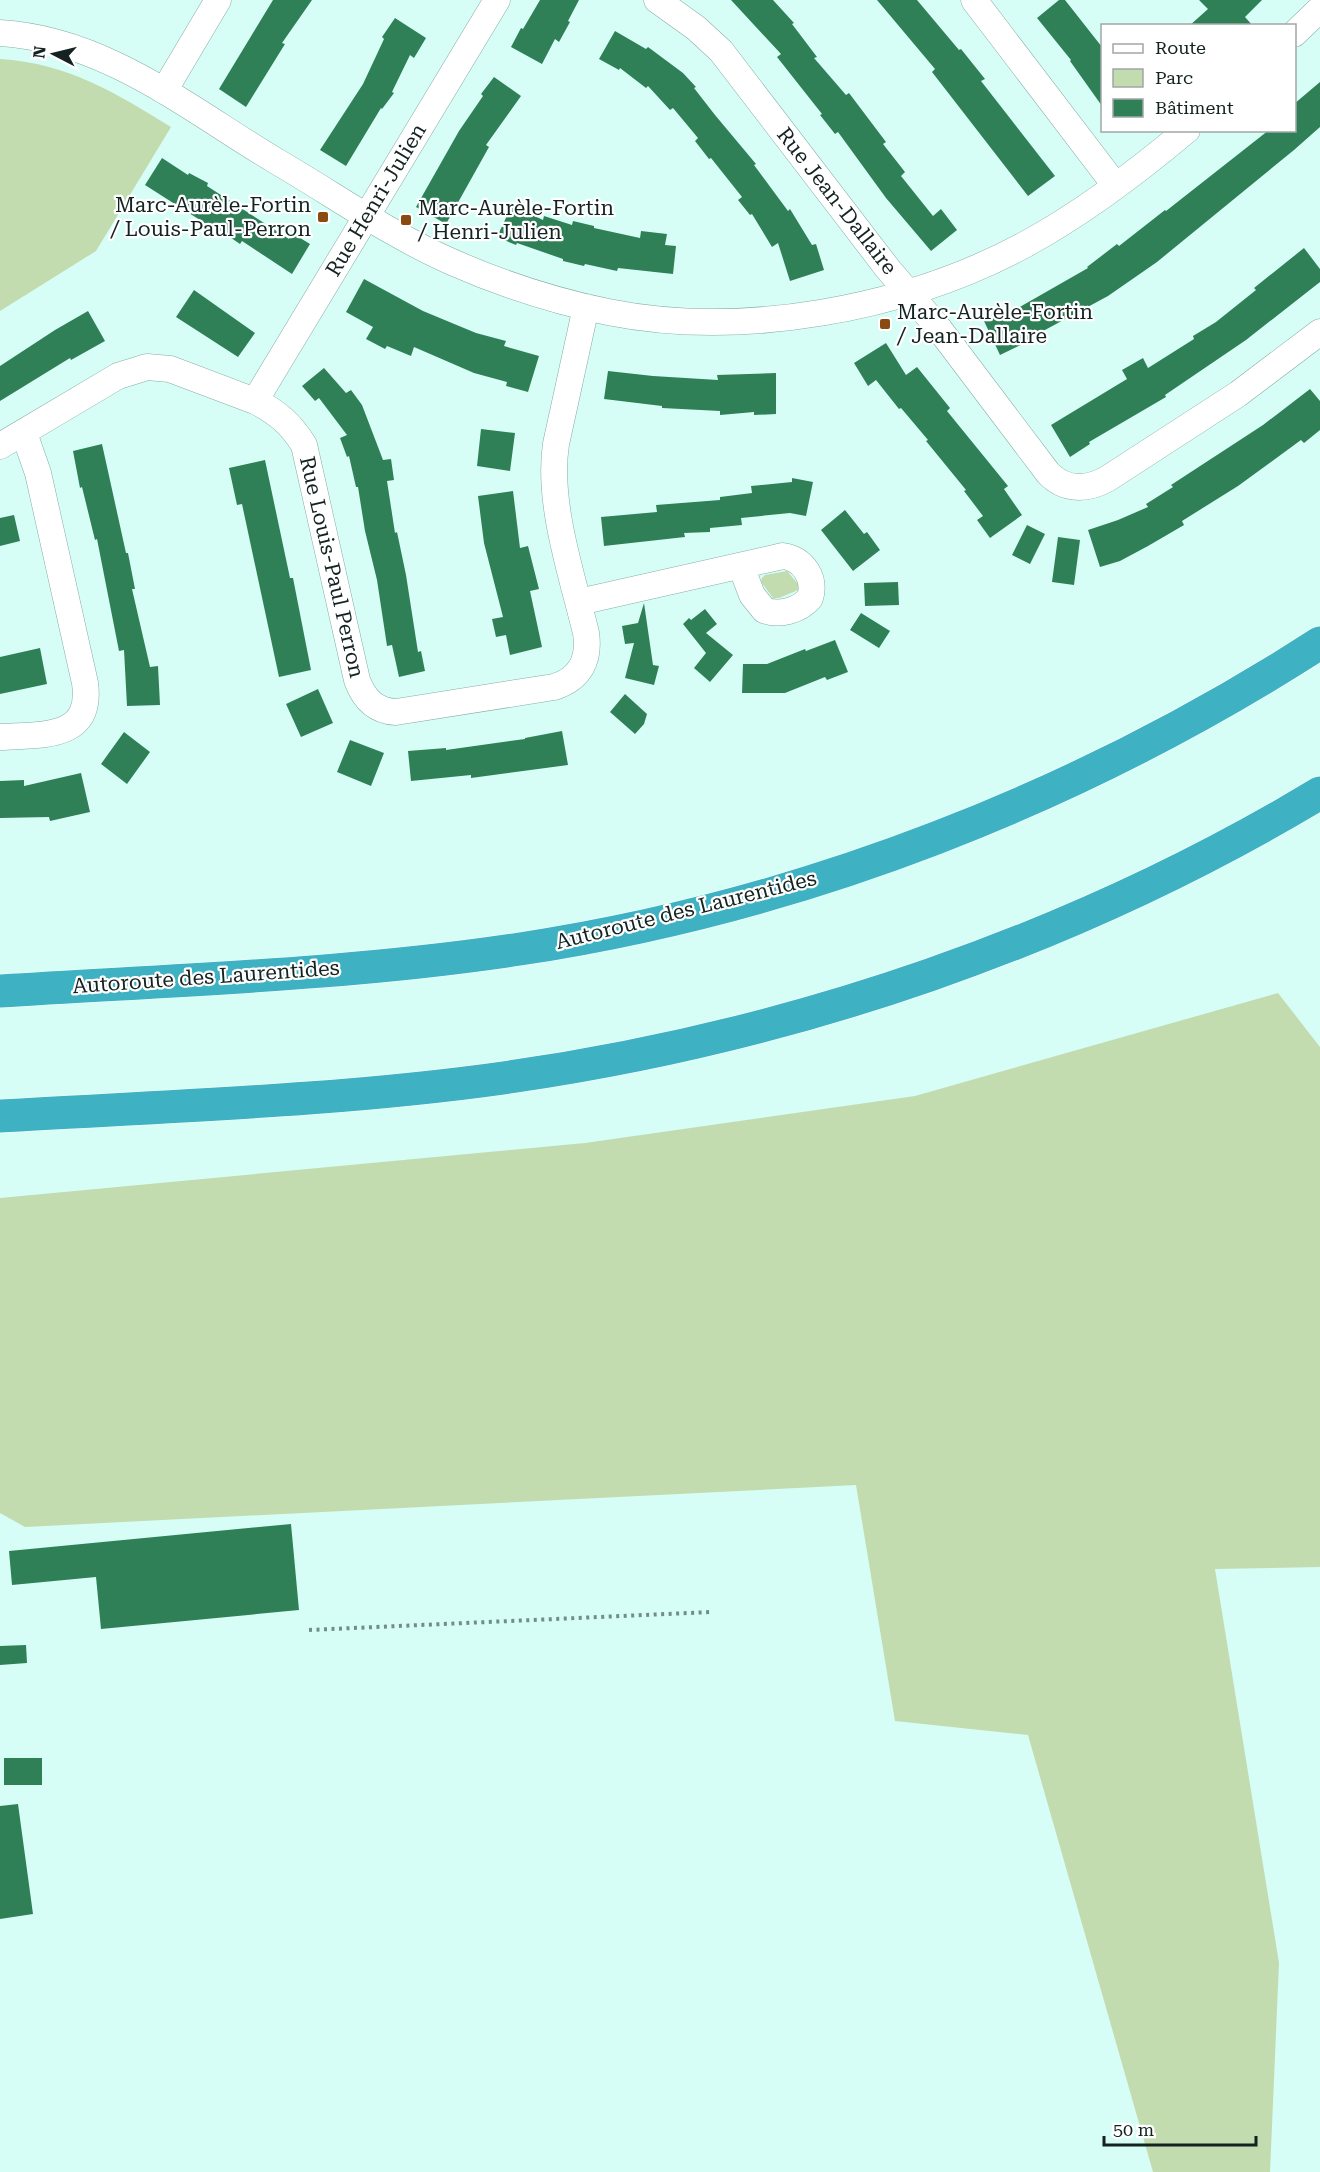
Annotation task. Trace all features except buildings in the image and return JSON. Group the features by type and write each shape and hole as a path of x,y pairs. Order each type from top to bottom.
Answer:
{"highway":[{"name":"Autoroute des Laurentides","path":"0,991 304,972 462,957 551,944 722,906 897,852 963,828 1038,796 1158,737 1263,679 1320,643"},
{"path":"0,1116 406,1089 579,1066 715,1038 843,1003 958,964 1036,934 1176,871 1320,793"}],"street":[{"path":"164,91 218,0"},
{"name":"Rue Henri-Julien","path":"255,401 497,0"},
{"name":"Rue Jean-Dallaire","path":"657,0 696,28 721,51 888,269 937,326 1048,473 1058,482 1080,488 1093,486 1107,479 1258,380 1320,332"},
{"path":"988,5 1115,185"},
{"path":"1296,32 1320,9"},
{"path":"0,33 34,37 85,51 122,67 408,240 459,265 522,289 586,307 671,319 741,320 824,313 909,292 967,272 1024,245 1061,224 1184,132"},
{"name":"Rue Louis-Paul Perron","path":"0,446 118,376 147,367 170,369 255,401 268,407 285,420 304,445 357,680 363,695 371,704 389,712 404,711 554,687 570,681 580,670 587,650 586,633 556,502 554,467 556,444 586,307"},
{"path":"0,737 54,734 68,729 82,714 86,699 85,683 38,473 24,433"},
{"path":"579,602 741,566"}],"path":[{"path":"309,1630 711,1612"}],"green space":[{"path":"0,59 24,62 69,73 110,92 171,127 96,251 0,311"},
{"path":"787,571 798,584 798,590 779,598 773,598 761,582 762,578 765,575"},
{"path":"1278,993 1320,1047 1320,1567 1215,1569 1279,1963 1270,2172 1153,2172 1028,1735 895,1721 856,1485 25,1527 0,1513 0,1198 585,1143 915,1096"}],"place":[{"name":"Marc-Aurèle-Fortin / Louis-Paul-Perron","path":"323,217"},
{"name":"Marc-Aurèle-Fortin / Henri-Julien","path":"406,220"},
{"name":"Marc-Aurèle-Fortin / Jean-Dallaire","path":"885,324"}]}
